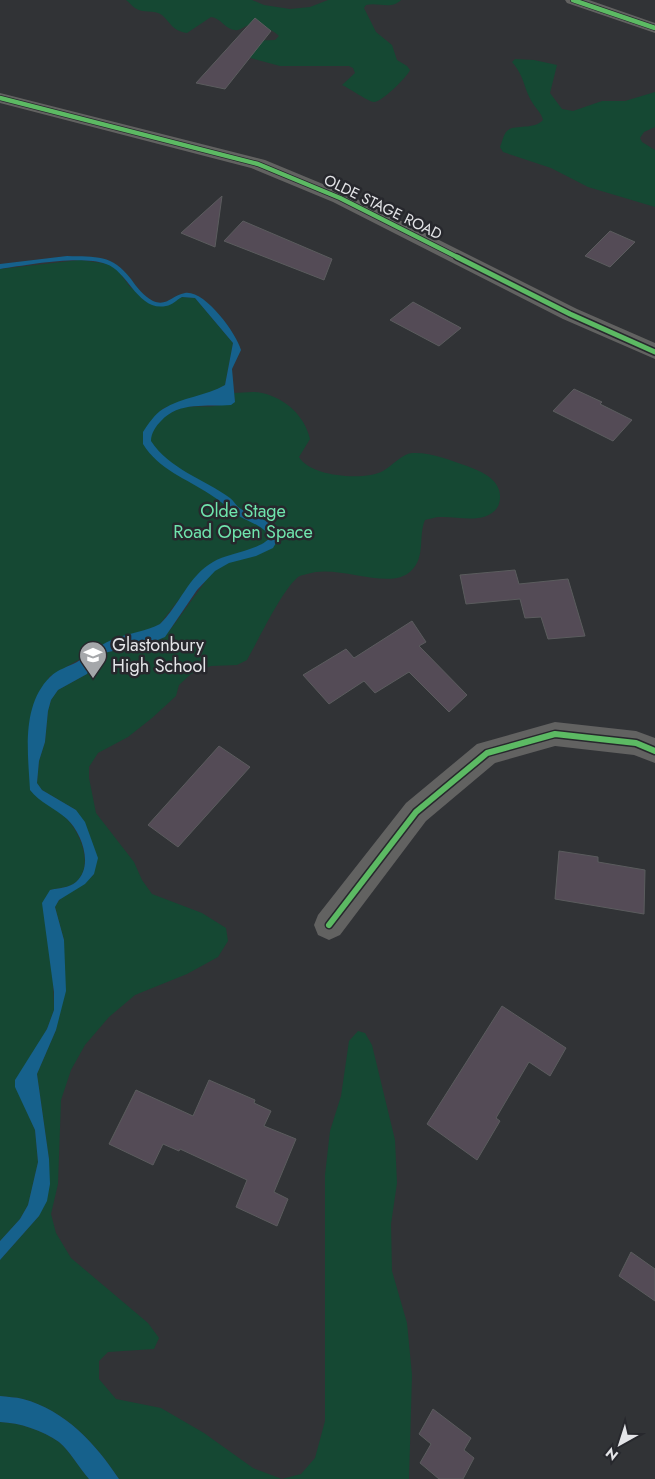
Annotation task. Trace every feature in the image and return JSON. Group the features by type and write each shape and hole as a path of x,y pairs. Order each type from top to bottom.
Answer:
{"street":[{"path":"573,0 655,28"},
{"name":"OLDE STAGE ROAD","path":"0,98 258,164 340,198 570,314 655,352"},
{"path":"329,925 416,812 487,752 555,734 636,743 655,751"}],"green space":[{"path":"126,0 252,0 264,5 290,9 310,7 328,0 401,0 393,5 371,4 366,5 364,8 376,32 392,45 397,60 410,70 388,94 374,102 342,85 355,73 353,68 349,66 280,66 236,54 245,41 275,40 279,36 268,29 250,25 238,30 232,29 218,19 211,17 187,33 182,32 159,13 138,10"},
{"path":"515,59 534,60 557,65 550,93 562,109 573,111 602,101 625,101 655,92 655,127 644,132 640,138 642,142 655,150 655,207 588,187 551,168 503,152 500,147 509,129 534,125 543,120 529,97 519,72 512,62"},
{"name":"Olde Stage Road Open Space","path":"80,260 108,264 117,269 130,287 158,306 182,297 195,298 233,343 225,385 210,393 162,409 169,414 180,408 215,406 235,402 234,393 262,393 278,399 293,409 304,423 310,439 299,457 305,464 314,469 338,475 364,476 383,471 408,454 426,454 447,459 482,472 494,481 500,492 497,508 485,516 478,518 438,517 425,520 419,559 411,571 402,577 390,579 320,572 298,577 277,605 247,660 237,665 211,666 191,674 179,685 176,696 152,718 128,737 98,753 89,767 89,778 96,813 134,862 142,880 152,894 202,913 226,928 228,941 218,957 187,974 135,995 109,1017 85,1045 71,1070 61,1100 58,1184 51,1214 56,1233 71,1258 148,1323 159,1338 154,1349 108,1352 99,1361 99,1379 116,1399 161,1408 204,1433 253,1468 282,1479 119,1479 90,1441 66,1420 38,1404 20,1398 0,1396 0,1260 39,1216 49,1159 37,1074 56,1030 64,940 55,907 62,897 94,874 76,810 42,790 37,783 39,761 45,742 48,711 51,700 58,690 87,674 94,661 104,653 153,642 165,637 205,582 191,584 160,624 150,629 114,639 49,677 30,790 58,811 72,825 81,841 85,859 84,868 76,882 67,887 50,890 54,1010 47,1029 16,1087 35,1130 38,1162 28,1205 20,1219 0,1241 0,269"},
{"path":"358,1031 365,1033 372,1045 395,1140 397,1183 391,1224 392,1271 407,1323 412,1375 409,1479 282,1479 301,1474 315,1458 325,1421 325,1175 330,1131 341,1096 349,1041"},
{"path":"0,1422 31,1428 59,1442 89,1479 0,1479"}],"water":[{"path":"67,256 95,257 110,261 124,271 141,292 153,301 162,303 180,294 193,294 201,298 219,314 233,333 241,350 232,369 235,402 231,405 194,406 176,410 157,425 151,441 158,451 177,466 220,491 245,511 276,525 280,536 273,548 256,556 229,563 215,571 197,590 165,637 153,642 104,653 94,661 87,674 58,690 51,700 45,742 39,761 37,783 42,790 76,810 85,822 98,858 94,874 85,884 59,900 55,907 64,940 66,991 56,1030 37,1074 49,1159 50,1184 47,1201 39,1216 0,1260 0,1241 20,1219 28,1205 38,1162 35,1130 15,1087 15,1080 47,1029 54,1010 54,992 42,903 50,890 67,887 76,882 81,875 85,859 81,841 72,825 30,790 28,730 34,702 41,689 56,672 77,662 111,640 160,624 197,575 213,562 260,545 270,537 260,527 239,516 215,497 165,467 149,453 143,444 143,432 160,411 170,405 225,385 233,343 195,298 182,297 173,304 166,306 156,306 148,303 121,274 106,264 82,260 39,263 0,269 0,264"},
{"path":"0,1396 20,1398 38,1404 66,1420 90,1441 119,1479 89,1479 59,1442 31,1428 0,1422"}],"building":[{"path":"255,18 271,31 225,89 196,83"},
{"path":"222,196 215,247 181,233"},
{"path":"243,221 332,259 324,280 224,241"},
{"path":"610,231 635,242 610,267 585,256"},
{"path":"413,302 461,328 439,346 390,320"},
{"path":"574,389 602,402 600,404 632,420 613,441 553,411"},
{"path":"515,570 519,584 568,579 585,636 548,639 541,617 525,618 520,599 466,604 460,575"},
{"path":"412,621 426,642 419,646 467,695 449,712 409,672 375,693 364,681 329,704 303,675 346,649 354,658"},
{"path":"219,746 250,767 178,847 148,825"},
{"path":"559,851 598,857 598,862 645,870 644,914 555,899"},
{"path":"502,1006 566,1048 550,1076 529,1062 496,1118 500,1121 477,1160 427,1124"},
{"path":"209,1080 255,1100 254,1103 271,1111 264,1126 296,1139 274,1192 288,1199 277,1226 236,1207 247,1180 180,1149 179,1151 163,1144 153,1165 109,1144 136,1090 193,1116"},
{"path":"631,1252 655,1269 655,1301 619,1276"},
{"path":"433,1409 471,1438 464,1450 474,1458 463,1479 439,1479 420,1463 431,1444 419,1434"}],"cycle path":[{"path":"573,0 655,28"},
{"path":"0,98 258,164 340,198 570,314 655,352"},
{"path":"329,925 416,812 487,753 555,734 636,743 655,751"}],"place":[{"name":"Glastonbury High School","path":"93,679"}]}
